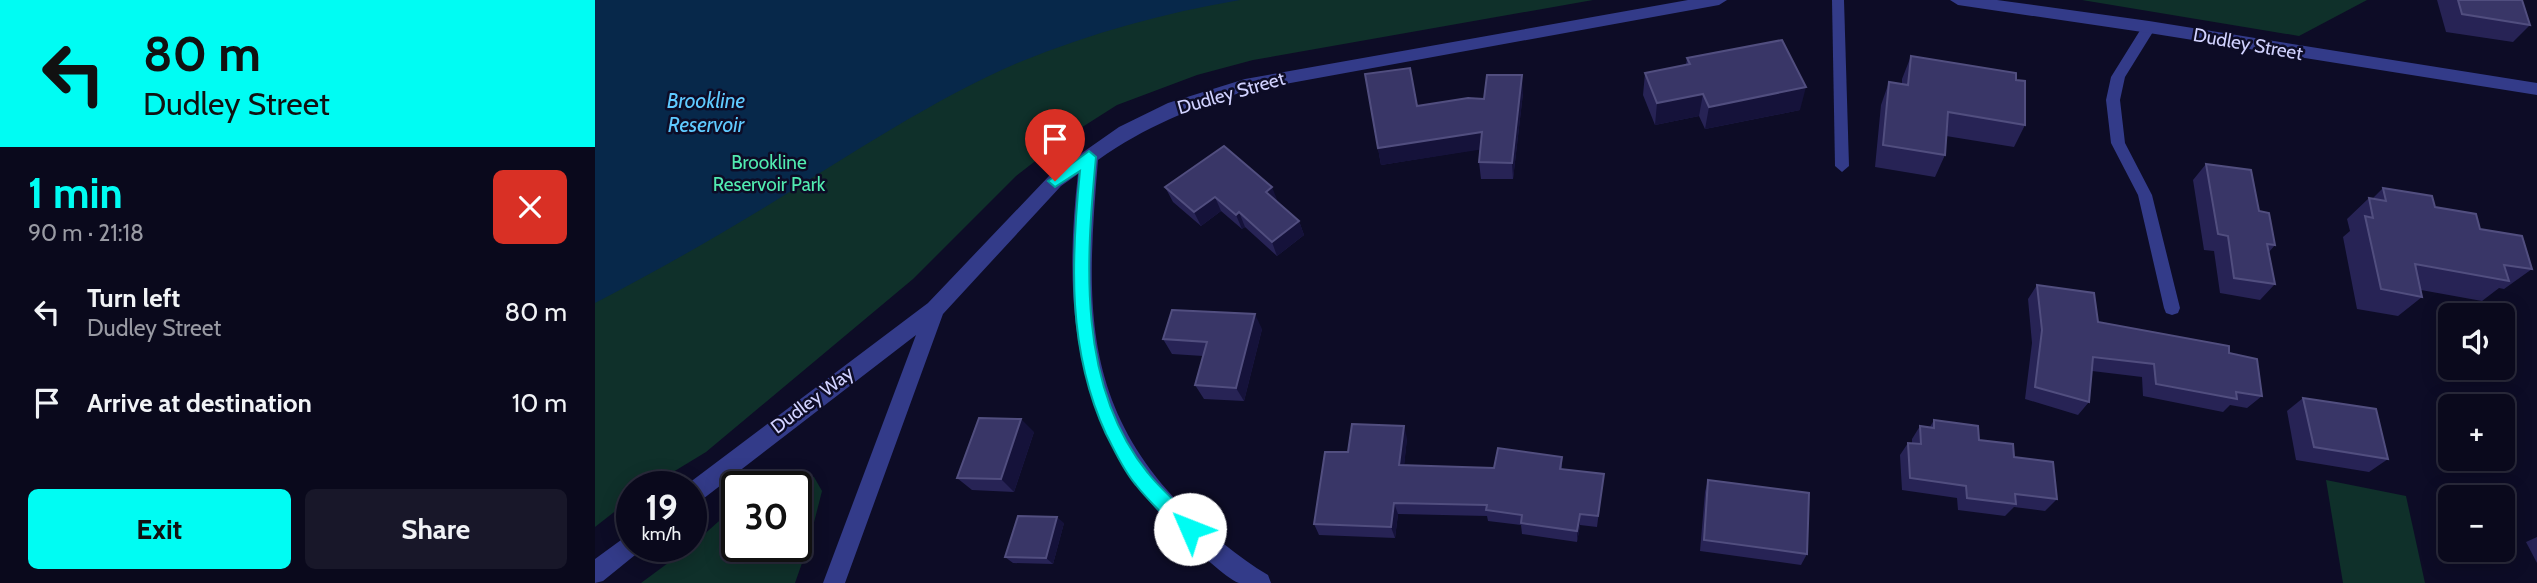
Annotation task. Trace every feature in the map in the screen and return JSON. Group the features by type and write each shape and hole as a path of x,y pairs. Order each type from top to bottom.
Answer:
{"street":[{"name":"Dudley Street","path":"834,583 935,309 1055,181 1125,132 1174,108 1245,85 1719,0"},
{"name":"Dudley Street","path":"1958,0 2149,27 2537,89"},
{"path":"1089,157 1081,239 1082,309 1089,355 1105,413 1124,452 1142,478 1171,511 1230,565 1260,583"},
{"name":"Dudley Way","path":"707,482 935,309"},
{"path":"595,573 616,556"}],"lane":[{"path":"1838,0 1842,166"},
{"path":"2149,27 2118,77 2113,100 2118,143 2145,195 2172,308"}],"green space":[{"name":"Brookline Reservoir Park","path":"595,0 1593,0 1253,60 1197,75 1117,105 1065,138 1016,176 913,279 706,452 675,471 616,471 616,511 595,527"},
{"path":"2082,0 2367,0 2299,36"},
{"path":"812,476 822,491 812,530"},
{"path":"2326,480 2406,496 2425,583 2343,583"},
{"path":"721,519 721,562 802,562 795,583 641,583 669,562 707,562 707,532"}],"water":[{"name":"Brookline Reservoir","path":"595,0 1240,0 1184,11 1101,33 1020,62 988,77 926,109 708,241 595,303"}],"building":[{"path":"2458,0 2522,0 2530,25 2462,14"},
{"path":"1782,40 1806,87 1709,107 1703,94 1657,103 1645,73 1690,64 1687,58"},
{"path":"1911,56 2016,73 2016,80 2025,81 2025,125 1948,112 1945,155 1883,145 1889,82 1908,85"},
{"path":"1410,68 1417,106 1468,98 1484,99 1487,75 1522,75 1512,163 1479,162 1482,132 1378,148 1365,74"},
{"path":"1224,146 1272,187 1266,192 1299,221 1272,242 1239,212 1236,215 1215,197 1194,212 1165,187"},
{"path":"2206,164 2251,170 2259,211 2269,213 2275,245 2267,244 2275,284 2234,278 2228,236 2218,234"},
{"path":"2383,188 2432,196 2435,207 2476,214 2480,229 2522,236 2532,269 2504,265 2509,281 2415,264 2422,297 2381,289 2365,216 2373,218 2369,198 2386,201"},
{"path":"2037,285 2094,293 2098,322 2229,346 2229,353 2257,359 2262,396 2236,392 2237,399 2156,384 2154,364 2093,357 2089,402 2035,387 2042,330"},
{"path":"1172,310 1255,314 1236,388 1195,385 1207,342 1163,339"},
{"path":"2303,398 2376,409 2388,459 2314,447"},
{"path":"979,418 1021,419 1001,479 957,478"},
{"path":"1934,420 1978,426 1979,440 2013,444 2014,457 2053,462 2057,499 2015,494 2016,504 1967,498 1966,486 1910,478 1908,443 1921,444 1920,426 1934,428"},
{"path":"1352,424 1404,426 1399,465 1494,468 1498,448 1562,457 1560,469 1604,474 1598,516 1580,514 1577,531 1521,523 1522,515 1486,510 1487,505 1394,503 1391,527 1314,524 1325,452 1348,452"},
{"path":"1708,480 1809,493 1807,554 1704,540"},
{"path":"1018,516 1057,517 1046,558 1005,557"}],"route":[{"path":"1055,181 1089,157 1081,239 1082,309 1100,401 1124,452 1142,478 1190,529"}]}
